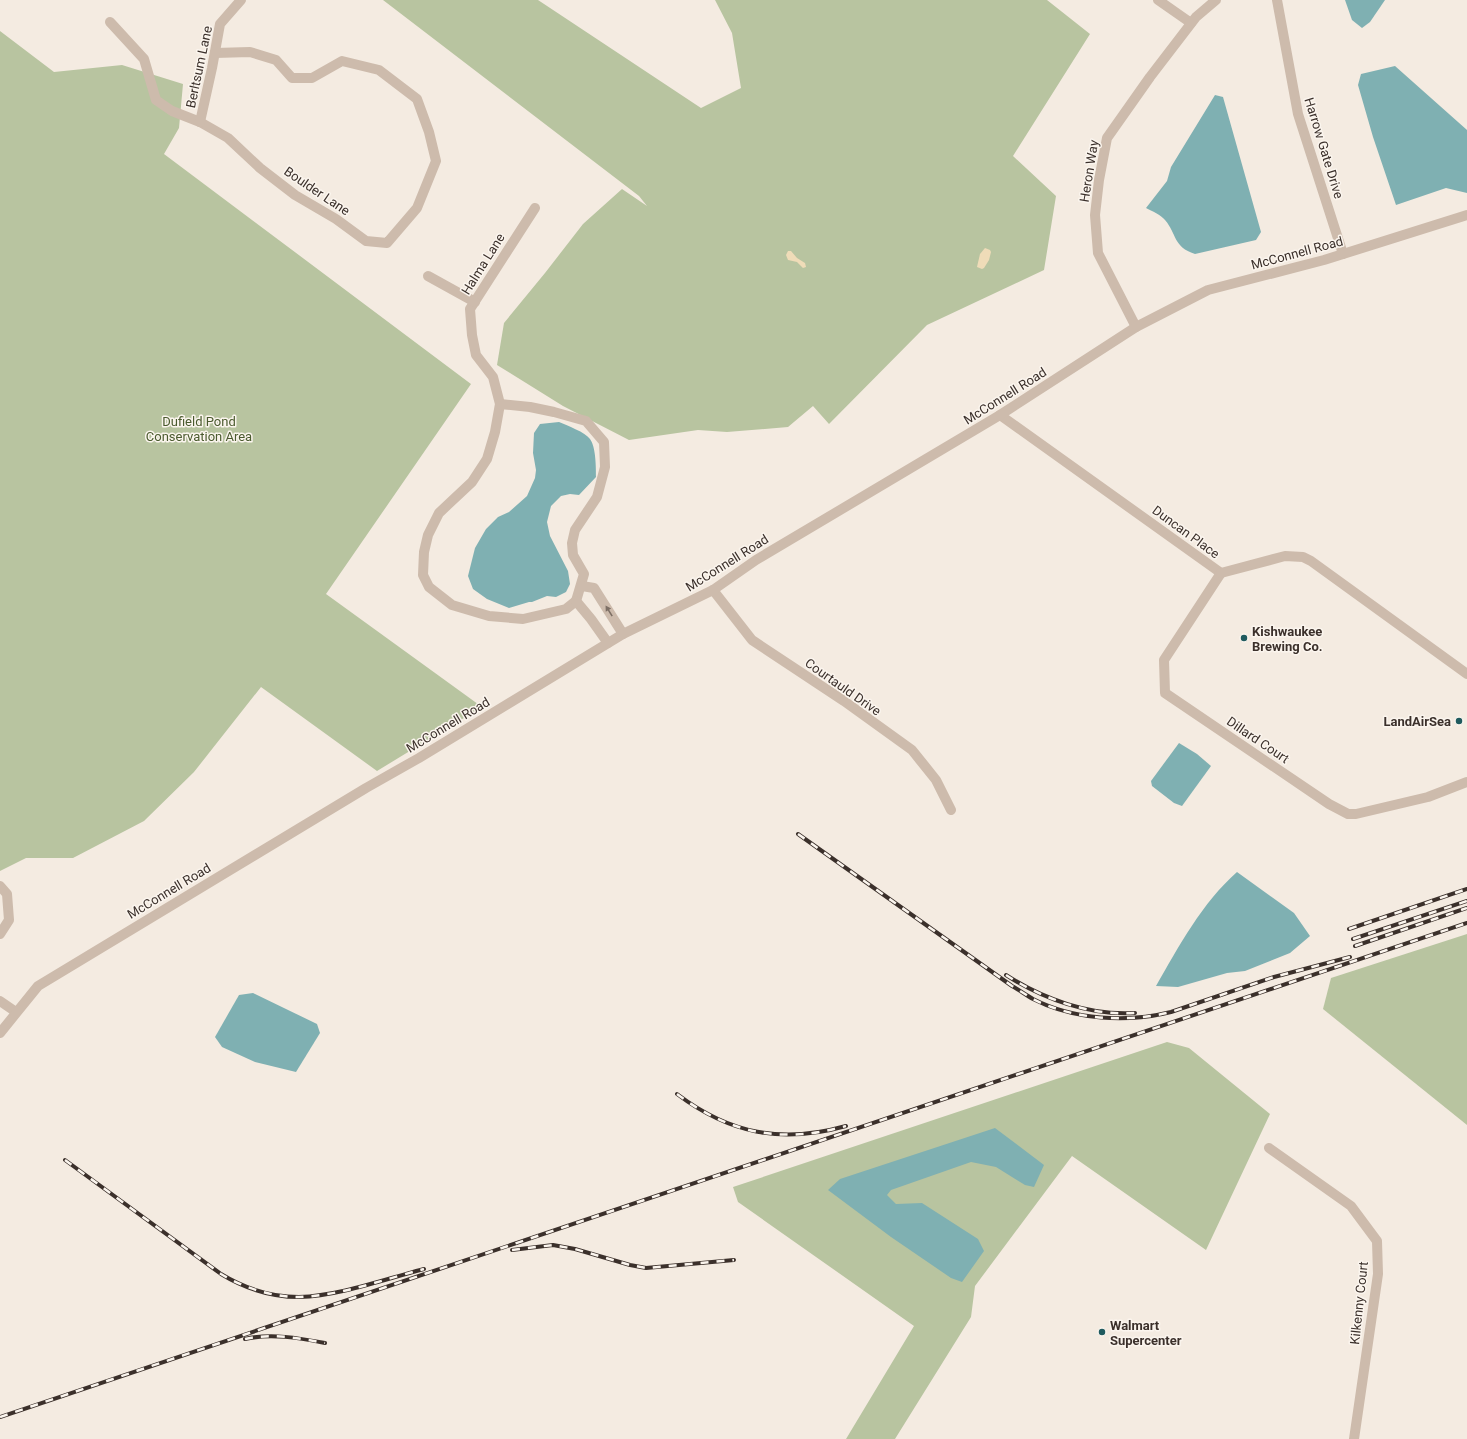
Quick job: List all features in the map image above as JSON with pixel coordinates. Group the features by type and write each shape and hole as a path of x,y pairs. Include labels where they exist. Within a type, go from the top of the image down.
{"street":[{"name":"Berltsum Lane","path":"200,122 220,24 241,0"},
{"path":"1158,0 1191,23"},
{"name":"Heron Way","path":"1136,327 1098,253 1095,215 1099,180 1107,138 1150,77 1196,16 1216,0"},
{"name":"Harrow Gate Drive","path":"1278,0 1298,114 1343,254"},
{"path":"110,22 144,59 156,100 172,111 200,122"},
{"name":"Boulder Lane","path":"200,122 228,138 260,168 295,195 336,219 366,241 387,243 417,208 436,161 429,132 416,99 379,70 342,61 312,78 292,78 276,60 270,58 250,52 215,53"},
{"name":"Halma Lane","path":"500,404 493,377 476,355 472,335 470,309 534,208"},
{"name":"McConnell Road","path":"0,1033 38,986 623,634 713,590 756,560 1000,416 1136,327 1208,290 1343,254 1467,215"},
{"path":"428,276 475,302"},
{"path":"500,404 536,408 586,421 604,442 605,467 597,497 575,530 572,543 573,555 584,574 582,586 576,601 566,609 523,619 489,616 452,606 429,587 423,575 424,552 428,535 439,513 472,482 487,458 495,432 500,404"},
{"name":"Duncan Place","path":"1000,416 1221,573 1285,556 1302,557 1311,561 1467,674"},
{"name":"Dillard Court","path":"1221,573 1164,660 1165,693 1329,804 1348,814 1356,814 1428,797 1467,782"},
{"path":"582,586 594,588 623,634"},
{"name":"Courtauld Drive","path":"713,590 752,640 912,750 936,780 952,810"},
{"path":"576,601 592,619 608,643"},
{"path":"0,886 6,894 9,920 0,934"},
{"path":"0,1001 16,1012"},
{"name":"Kilkenny Court","path":"1269,1148 1351,1206 1377,1241 1378,1274 1354,1439"}],"green space":[{"path":"383,0 538,0 701,108 741,88 732,33 715,0 1047,0 1090,34 1013,156 1056,196 1044,270 927,325 829,424 813,406 788,427 727,432 698,430 629,440 563,406 497,365 504,323 583,224 622,189 647,206 639,196"},
{"name":"Dufield Pond Conservation Area","path":"0,31 54,72 122,65 183,84 179,128 164,154 471,384 326,594 482,707 377,771 261,687 194,772 144,821 73,858 26,858 0,871"},
{"path":"1467,934 1467,1125 1323,1009 1331,978"},
{"path":"1167,1042 1189,1048 1270,1114 1206,1250 1072,1156 975,1286 971,1317 895,1439 846,1439 914,1326 738,1202 733,1187"}],"sand":[{"path":"985,248 991,252 989,260 982,269 977,267 980,254"},
{"path":"788,251 791,251 797,258 805,263 806,267 803,268 797,262 788,260 786,255"}],"water":[{"path":"1345,0 1385,0 1370,22 1362,28 1352,20"},
{"path":"1395,66 1467,130 1467,193 1446,188 1396,205 1373,137 1358,85 1361,74"},
{"path":"1215,95 1223,97 1261,232 1256,240 1195,254 1183,248 1179,244 1169,225 1163,218 1146,208 1167,181 1171,167"},
{"path":"559,422 588,436 595,452 596,463 596,477 579,495 570,494 561,496 551,506 547,522 550,536 568,571 570,584 566,592 556,597 547,596 532,602 509,608 487,599 473,589 468,576 475,548 486,529 498,517 509,512 527,496 535,478 536,470 533,453 534,433 540,424"},
{"path":"1179,743 1197,754 1211,766 1182,806 1174,803 1152,786 1151,781"},
{"path":"1237,872 1294,913 1310,936 1290,953 1245,971 1227,973 1178,987 1156,986 1202,911 1224,884"},
{"path":"253,993 317,1024 320,1033 296,1072 255,1062 222,1047 215,1037 239,995"},
{"path":"995,1128 1044,1165 1034,1187 1025,1185 996,1167 971,1162 891,1190 887,1195 896,1204 922,1203 978,1239 984,1251 962,1282 951,1278 891,1237 828,1190 840,1179"}],"railway":[{"path":"798,834 1012,986 1033,999 1049,1006 1083,1015 1101,1018 1137,1018 1171,1012 1274,977 1350,957"},
{"path":"1349,929 1467,889"},
{"path":"1353,939 1467,901"},
{"path":"1355,946 1467,908"},
{"path":"0,1417 1467,923"},
{"path":"1006,975 1020,984 1051,998 1084,1009 1101,1012 1135,1013"},
{"path":"677,1094 697,1108 717,1118 757,1132 800,1134 846,1126"},
{"path":"65,1160 221,1274 239,1284 258,1291 289,1297 330,1294 424,1269"},
{"path":"512,1250 553,1245 575,1249 630,1265 646,1268 734,1260"},
{"path":"245,1339 275,1336 325,1343"}],"place":[{"name":"Kishwaukee Brewing Co.","path":"1244,638"},
{"name":"LandAirSea","path":"1459,721"},
{"name":"Walmart Supercenter","path":"1102,1332"}]}
